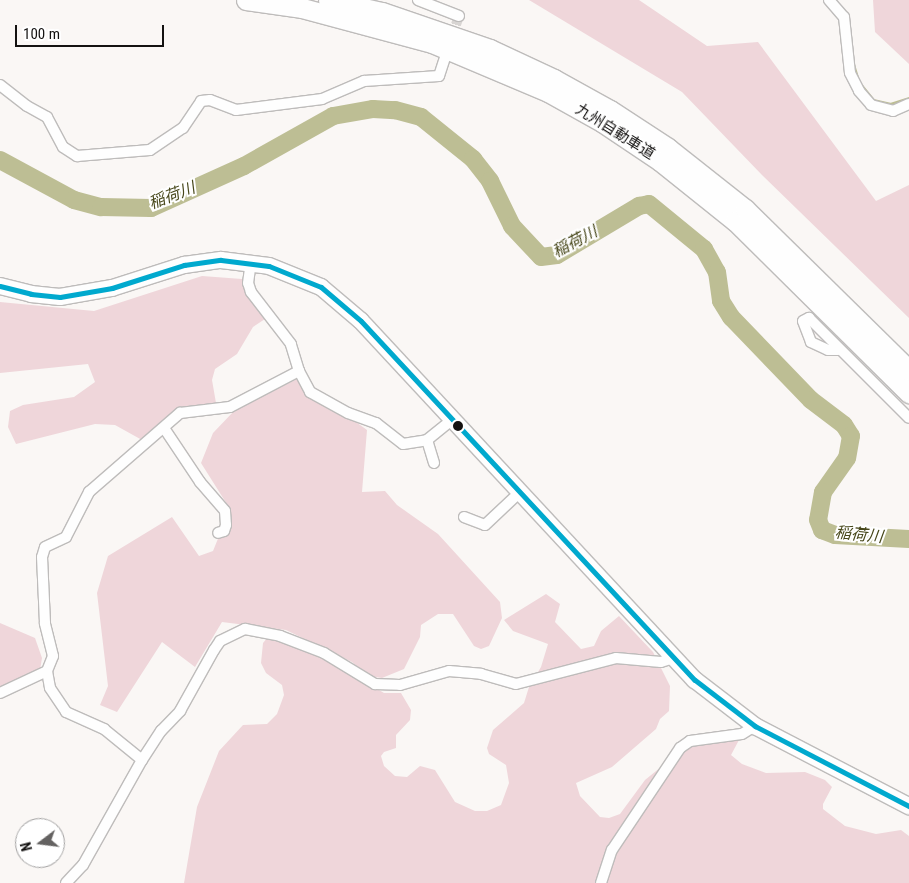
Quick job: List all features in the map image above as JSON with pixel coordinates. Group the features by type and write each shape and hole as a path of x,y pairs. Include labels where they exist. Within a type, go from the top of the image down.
{"highway":[{"name":"九州自動車道","path":"246,0 302,8 432,43 548,92 602,122 660,160 735,221 909,393"},
{"name":"九州自動車道","path":"328,0 382,12 490,49 554,79 610,110 668,148 745,209 909,370"}],"main road":[{"path":"0,286 31,294 60,296 112,288 184,266 221,260 252,262 299,277 342,302 672,658 734,713 755,726 909,806"}],"street":[{"path":"418,0 459,16"},
{"path":"829,0 844,18 850,73 859,91 872,105 893,111 909,104"},
{"path":"0,85 27,106 48,117 63,147 77,156 150,150 183,128 201,102 210,100 236,110 322,99 364,81 439,76 445,57"},
{"path":"252,262 248,283 251,292 291,344 299,371 310,392 348,413 376,423 403,444 427,440 452,420"},
{"path":"838,350 909,418"},
{"path":"142,760 104,729 66,712 50,688 47,671 53,656 45,623 40,564 45,548 66,537 89,492 180,413 230,407 299,371"},
{"path":"164,428 200,482 225,511 226,525 224,531 218,533"},
{"path":"427,440 434,463"},
{"path":"464,516 485,525 520,492"},
{"path":"66,883 83,865 142,760 161,731 180,711 220,641 246,629 280,636 324,652 375,684 400,685 449,671 481,674 516,684 616,658 661,662 672,658"},
{"path":"0,693 47,671"},
{"path":"601,883 612,850 680,748 690,741 742,734 755,726"}],"shaded area":[{"path":"529,0 639,0 707,46 758,42 876,201 909,185 909,318 762,175 682,92"},
{"path":"873,0 909,0 909,64 875,32"},
{"path":"202,276 242,279 246,291 265,319 253,327 237,354 215,369 212,380 216,403 183,408 142,440 115,425 95,424 16,444 8,427 10,411 23,405 74,397 95,382 88,364 0,373 0,302 94,311"},
{"path":"297,379 367,430 362,492 385,491 397,505 438,534 500,602 502,618 489,646 481,649 474,646 453,614 438,614 421,625 420,637 404,669 382,678 368,676 352,662 286,630 222,622 195,667 162,642 117,712 100,705 108,686 97,593 108,556 172,517 199,556 213,551 230,509 201,463 213,433 234,411"},
{"path":"546,594 560,604 555,622 581,649 594,646 601,631 619,616 653,652 670,686 669,711 660,719 656,729 612,767 576,783 580,796 600,817 609,818 620,814 645,780 688,745 732,738 739,740 731,755 742,764 766,773 805,772 825,780 832,787 823,804 823,809 845,826 876,834 901,830 909,836 909,883 184,883 197,807 219,751 243,725 267,724 277,714 284,695 282,685 266,673 261,663 263,643 268,637 314,651 384,693 401,693 411,710 410,720 396,735 396,748 384,752 381,756 384,766 395,776 407,777 420,766 435,770 455,802 475,811 487,811 501,805 509,783 506,765 489,754 487,748 493,730 524,703 529,687 541,667 548,644 513,631 504,620"},
{"path":"0,623 35,638 42,658 40,670 0,690"}],"waterway":[{"path":"853,64 857,77"},
{"path":"861,85 873,100 890,104 909,98"},
{"name":"稲荷川","path":"0,160 74,200 101,207 151,208 244,166 333,116 373,109 395,110 421,117 473,159 490,181 512,226 541,257 557,255 639,206 649,204 704,249 717,272 721,301 731,317 811,400 844,425 851,436 847,458 823,492 818,520 822,530 835,535 909,539"}],"tunnel":[{"path":"451,39 459,16"}],"transit line":[{"path":"0,286 31,294 60,297 112,288 184,265 221,260 269,266 321,287 361,321 695,680 755,726 909,806"}]}
